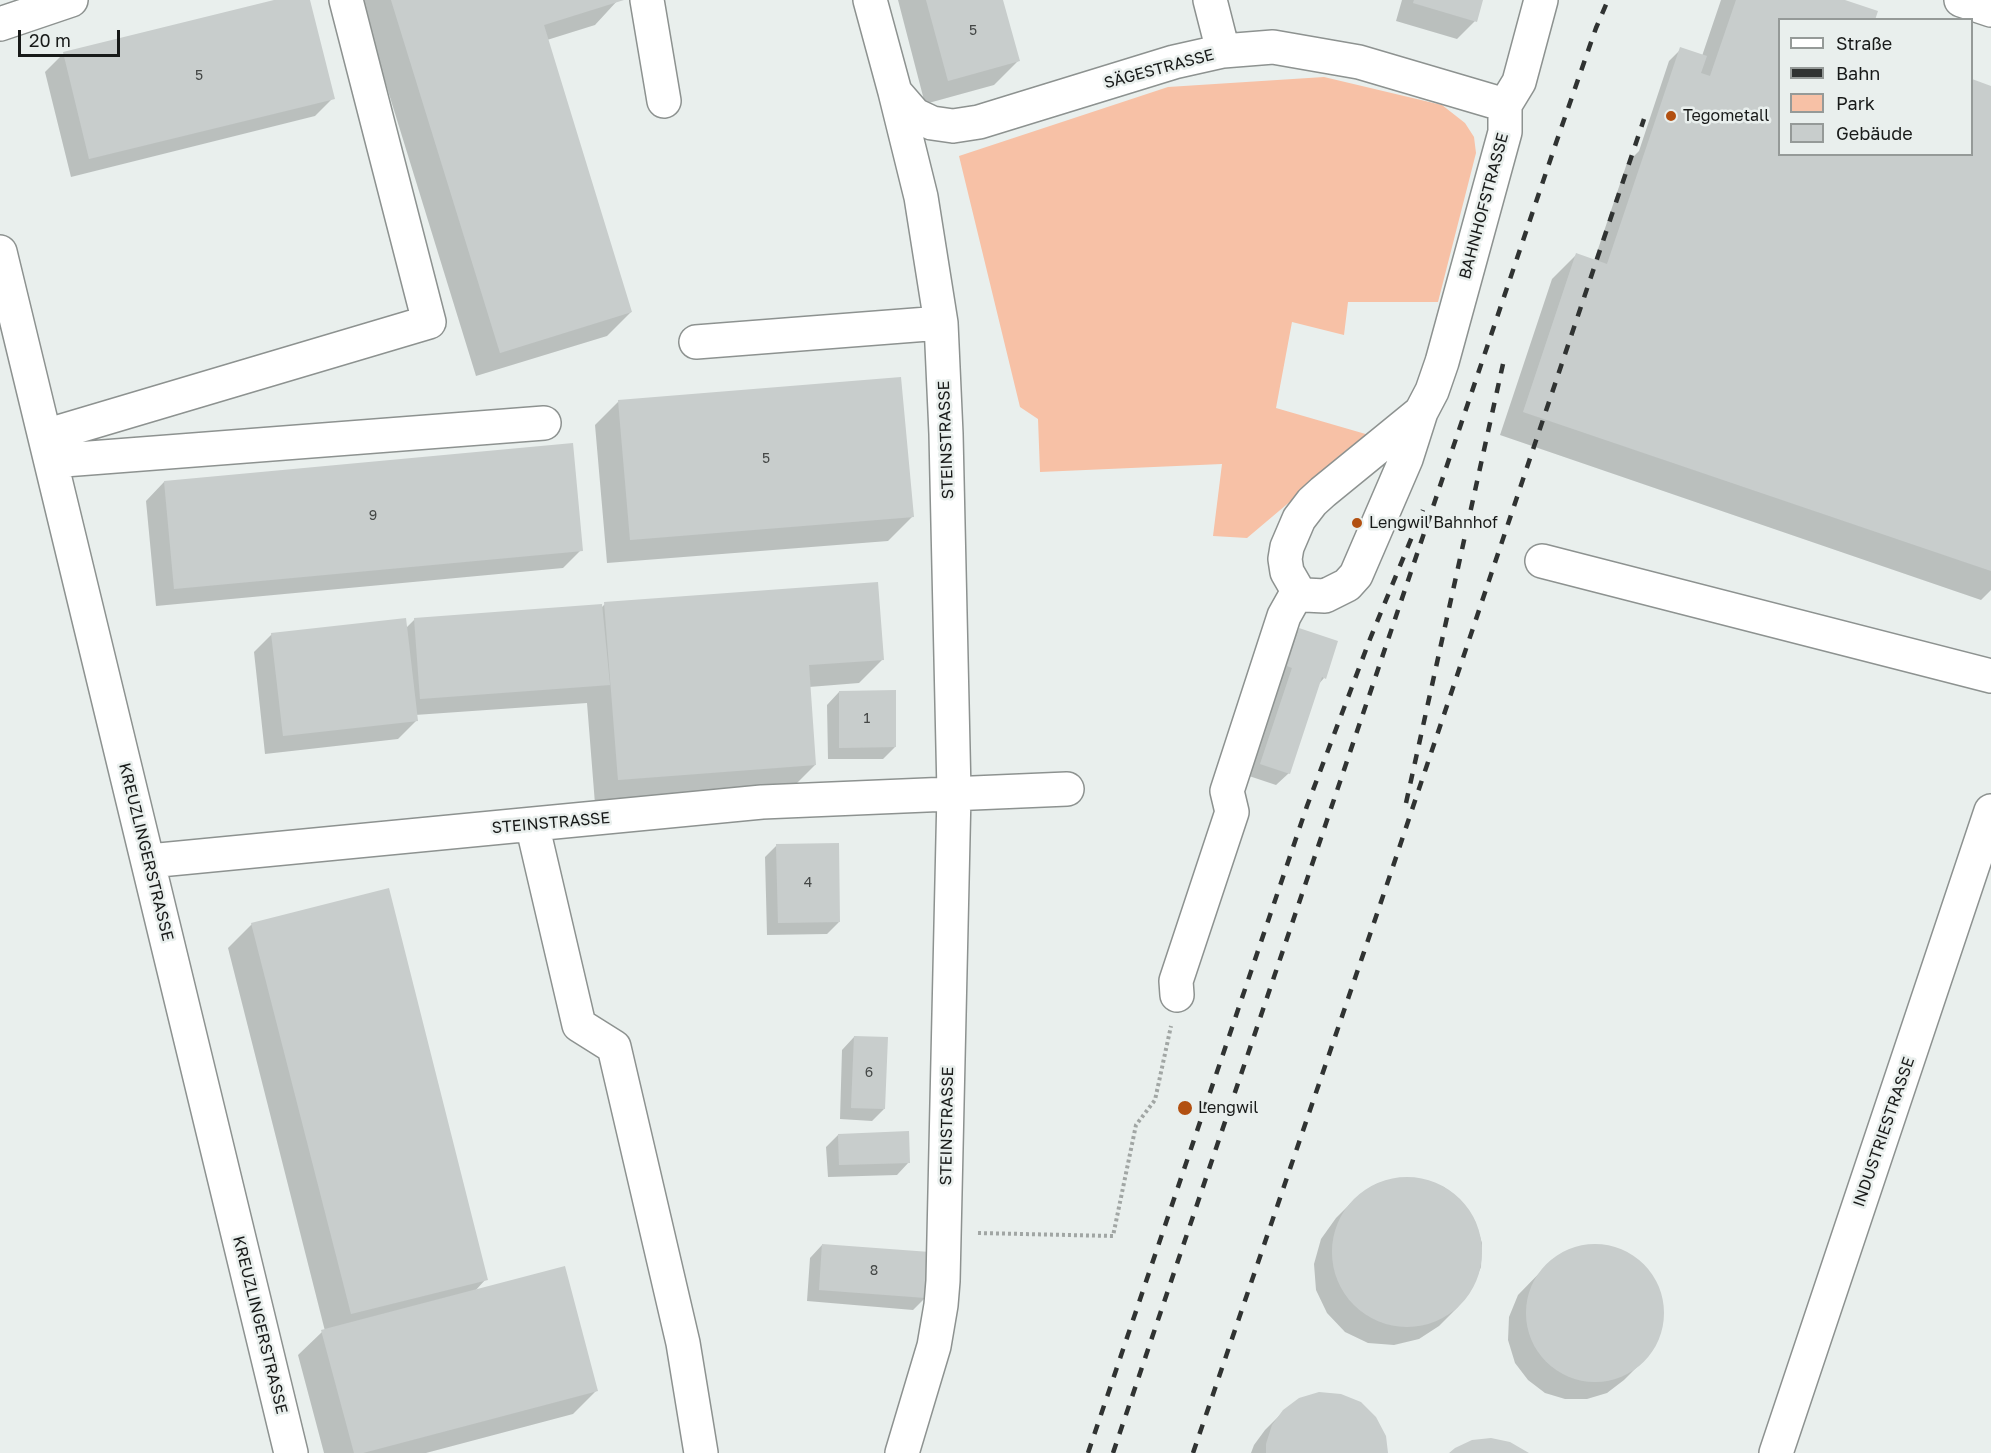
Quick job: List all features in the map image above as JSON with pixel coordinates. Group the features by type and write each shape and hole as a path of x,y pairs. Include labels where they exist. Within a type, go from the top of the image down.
{"street":[{"path":"0,24 71,0"},
{"path":"48,448 429,321 346,0"},
{"path":"648,0 664,101"},
{"name":"STEINSTRASSE","path":"870,0 921,197 941,323 946,434 954,793 941,1305 934,1346 902,1453"},
{"path":"1210,0 1223,51"},
{"name":"BAHNHOFSTRASSE","path":"1298,591 1305,595 1325,596 1347,585 1356,575 1407,459 1422,411 1442,362 1505,132 1505,105 1519,82 1541,0"},
{"path":"1961,0 1991,10"},
{"name":"SÄGESTRASSE","path":"895,92 915,115 932,123 953,126 979,122 1174,62 1223,51 1273,47 1359,62 1505,105"},
{"name":"KREUZLINGERSTRASSE","path":"0,252 291,1453"},
{"path":"696,342 941,323"},
{"path":"1177,995 1176,981 1232,812 1227,791 1284,616 1298,591 1287,572 1285,559 1287,547 1299,519 1312,502 1422,411"},
{"path":"48,448 544,423"},
{"path":"1542,561 1991,676"},
{"path":"954,793 1067,789"},
{"name":"STEINSTRASSE","path":"148,861 762,802 954,793"},
{"name":"INDUSTRIESTRASSE","path":"1776,1453 1991,811"},
{"path":"532,824 579,1025 614,1047 683,1343 701,1453"}],"path":[{"path":"979,1233 1113,1236 1136,1125 1155,1100 1177,995"}],"green space":[{"path":"1324,77 1442,105 1465,123 1474,137 1476,153 1438,302 1348,302 1344,335 1292,322 1276,408 1369,435 1247,538 1213,536 1222,464 1040,472 1038,419 1020,407 959,156 1168,87"}],"building":[{"path":"274,0 310,0 335,99 89,159 63,52"},
{"path":"391,0 624,0 544,25 632,312 500,353"},
{"path":"926,0 1003,0 1020,61 948,81"},
{"path":"1414,0 1483,0 1477,22 1413,3"},
{"path":"1736,0 1845,0 1878,11 1876,18 1778,18 1778,156 1973,156 1973,79 1991,86 1991,571 1523,412 1576,253 1607,264 1680,47 1707,56 1701,73 1710,76"},
{"path":"901,377 914,517 630,540 618,400"},
{"path":"573,443 583,551 174,589 164,481"},
{"path":"878,582 884,660 809,665 816,765 618,780 604,602"},
{"path":"602,604 610,685 420,699 414,618"},
{"path":"406,618 418,721 283,736 271,633"},
{"path":"1299,628 1338,641 1326,679 1322,677 1290,774 1260,764 1292,668 1287,666"},
{"path":"896,690 896,747 839,748 839,691"},
{"path":"839,843 840,922 778,923 776,844"},
{"path":"389,888 488,1280 351,1314 251,923"},
{"path":"854,1036 888,1037 885,1109 851,1108"},
{"path":"909,1131 910,1163 839,1165 838,1134"},
{"path":"1407,1177 1436,1182 1449,1189 1460,1199 1470,1210 1477,1223 1482,1252 1477,1281 1470,1294 1460,1305 1449,1315 1436,1322 1407,1327 1378,1322 1365,1315 1354,1305 1344,1294 1337,1281 1332,1252 1337,1223 1344,1210 1354,1199 1365,1189 1378,1182"},
{"path":"822,1244 930,1252 926,1298 819,1290"},
{"path":"1595,1244 1621,1249 1644,1264 1659,1287 1664,1313 1659,1339 1644,1362 1621,1377 1595,1382 1569,1377 1546,1362 1531,1339 1526,1313 1531,1287 1546,1264 1569,1249"},
{"path":"565,1266 598,1391 363,1453 354,1453 321,1330"},
{"path":"1319,1392 1341,1394 1361,1402 1376,1417 1386,1436 1388,1453 1266,1453 1266,1444 1272,1425 1283,1410 1299,1398"},
{"path":"1491,1438 1510,1442 1529,1453 1449,1453 1472,1440"}],"railway":[{"path":"1113,1453 1556,143 1608,0"},
{"path":"1193,1453 1644,119"},
{"path":"1406,803 1503,364"},
{"path":"1088,1453 1307,806 1370,639 1423,510"}],"place":[{"name":"Tegometall","path":"1671,116"},
{"name":"Lengwil Bahnhof","path":"1357,523"},
{"name":"Lengwil","path":"1185,1108"}]}
